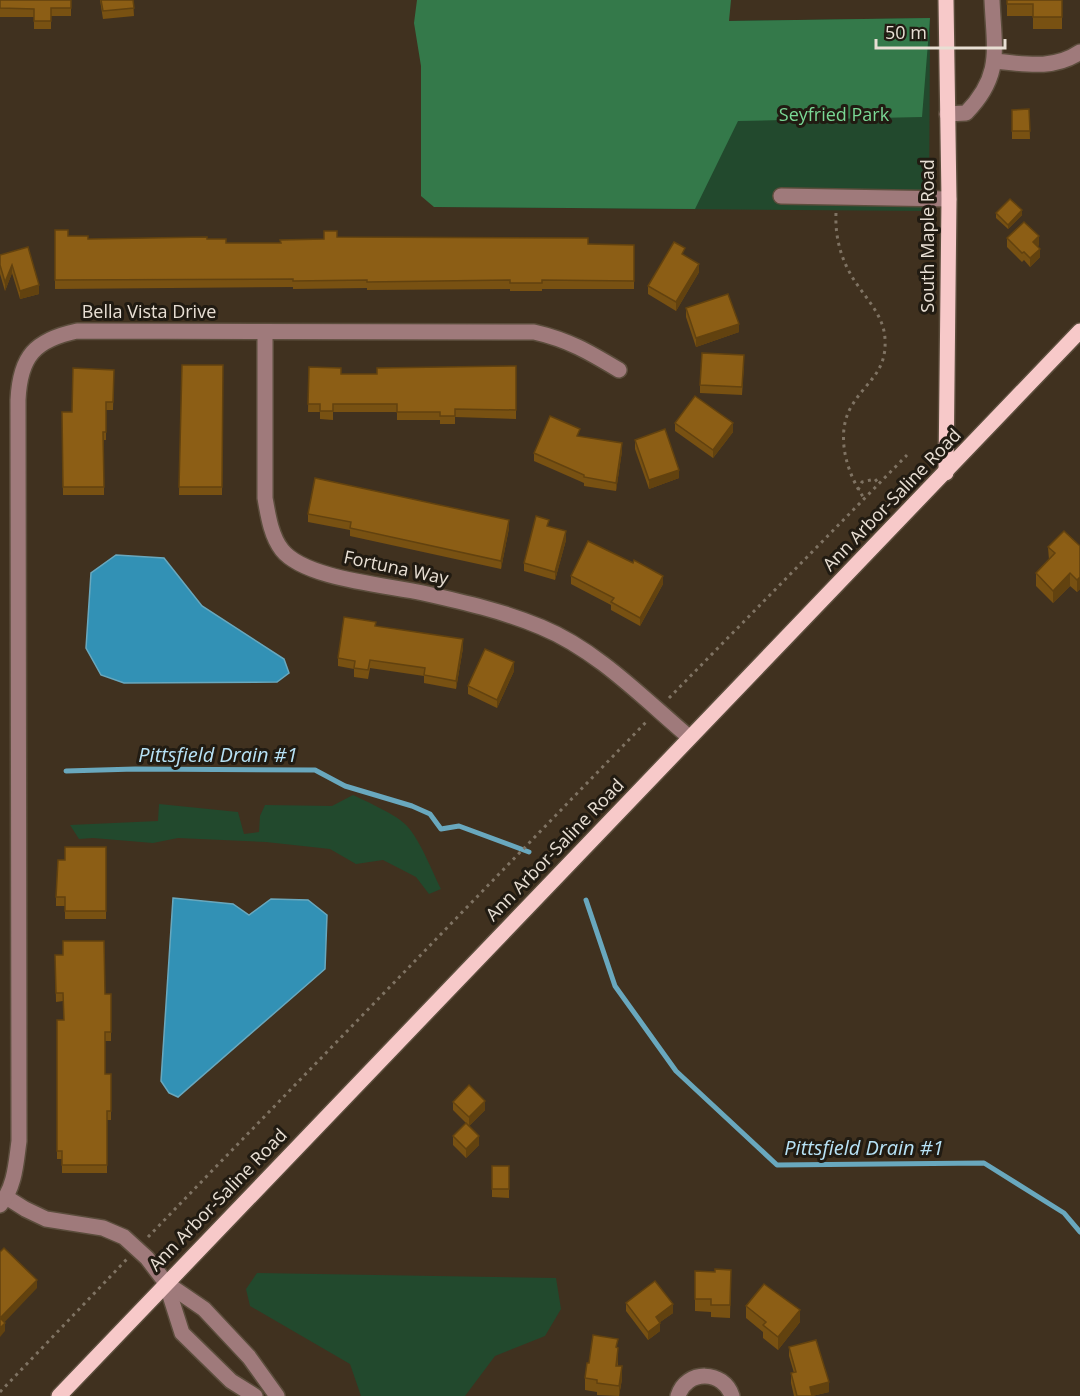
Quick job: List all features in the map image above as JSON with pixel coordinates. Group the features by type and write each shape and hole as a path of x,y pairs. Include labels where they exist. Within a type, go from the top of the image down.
{"main road":[{"name":"South Maple Road","path":"946,0 949,199 946,473"},
{"name":"Ann Arbor-Saline Road","path":"58,1396 1080,331"}],"street":[{"path":"947,114 966,113 980,99 989,84 994,61 993,0"},
{"path":"994,61 1055,64 1069,60 1080,52"},
{"path":"781,196 949,199"},
{"name":"Bella Vista Drive","path":"3,1201 15,1172 19,1141 19,381 26,363 39,344 56,336 77,331 534,332 559,338 584,348 619,370"},
{"name":"Fortuna Way","path":"265,332 265,498 269,522 282,550 306,568 489,608 542,627 595,657 690,737"},
{"path":"3,1201 46,1219 86,1224 113,1232 124,1238 137,1249 166,1282 204,1309 249,1357 277,1396"},
{"path":"166,1282 182,1333 231,1381 255,1396"},
{"path":"678,1396 684,1384 693,1378 706,1375 718,1378 726,1384 732,1396"}],"path":[{"path":"836,218 837,239 846,266 871,303 885,337 885,354 881,368 851,407 844,423 843,437 846,457 858,490 864,498"},
{"path":"679,687 746,622 907,455"},
{"path":"858,490 862,482 870,479 875,479 879,484"},
{"path":"155,1230 635,732"},
{"path":"0,1392 117,1270"}],"green space":[{"name":"Seyfried Park","path":"417,0 731,0 729,21 930,18 922,117 738,121 695,209 434,207 421,196 421,66 414,23"},
{"name":"Seyfried Park","path":"930,18 929,211 434,207 435,21"},
{"path":"353,795 389,813 407,826 421,847 441,889 429,894 416,877 383,860 356,864 330,849 266,842 178,838 153,843 79,839 70,825 158,821 159,804 238,812 244,834 259,832 260,816 265,805 332,806"},
{"path":"257,1273 556,1278 561,1309 545,1336 495,1356 465,1396 361,1396 350,1364 250,1306 246,1289"}],"water":[{"path":"116,555 164,558 202,606 284,659 289,673 277,682 124,683 101,675 86,648 91,573"},
{"path":"173,898 233,904 249,915 271,899 308,900 327,915 325,969 178,1097 169,1093 161,1081"}],"building":[{"path":"0,0 71,0 71,8 51,8 51,21 34,21 34,9 0,8"},
{"path":"101,0 133,0 134,8 103,11"},
{"path":"1007,0 1062,0 1062,17 1033,17 1033,4 1007,4"},
{"path":"1029,109 1030,131 1012,131 1012,110"},
{"path":"1010,199 1022,210 1008,225 996,213"},
{"path":"1024,222 1039,236 1033,242 1040,249 1030,258 1007,238"},
{"path":"55,230 68,230 68,236 88,236 88,239 207,237 207,239 226,239 226,243 281,243 280,240 324,239 324,231 337,231 337,237 588,238 588,244 634,245 634,281 542,280 542,283 510,283 510,280 367,282 367,280 293,281 293,279 55,280"},
{"path":"674,242 685,248 682,254 699,264 676,302 648,286"},
{"path":"28,247 39,285 20,291 12,265 5,282 0,265 0,255"},
{"path":"728,294 739,324 696,338 686,308"},
{"path":"702,353 744,355 742,387 700,385"},
{"path":"182,365 223,365 222,487 179,487"},
{"path":"516,366 516,410 455,409 455,416 440,416 440,412 397,412 397,404 333,404 333,411 320,411 320,404 308,404 309,367 341,368 341,374 377,374 377,368"},
{"path":"73,368 114,370 113,402 106,402 106,432 103,432 104,487 63,487 62,412 72,412"},
{"path":"695,396 733,423 713,450 675,423"},
{"path":"550,416 580,429 577,436 622,443 616,483 584,477 584,475 534,453"},
{"path":"665,429 679,470 649,480 635,440"},
{"path":"315,478 509,520 501,561 350,528 351,522 308,514"},
{"path":"536,516 549,520 547,526 566,531 555,572 524,563"},
{"path":"1064,531 1080,546 1080,577 1077,580 1070,573 1053,591 1036,573 1055,553 1048,547"},
{"path":"588,541 633,563 634,560 663,576 640,618 611,602 614,598 571,576"},
{"path":"344,617 376,622 375,626 463,639 456,681 424,675 425,668 370,660 368,670 354,668 355,661 338,658"},
{"path":"485,649 514,662 497,700 468,686"},
{"path":"65,847 106,847 106,911 65,911 65,897 56,897 58,860 65,860"},
{"path":"63,941 104,941 105,994 111,994 111,1032 105,1032 105,1074 111,1074 111,1111 107,1111 107,1165 62,1165 62,1151 57,1151 57,1020 64,1020 63,993 56,993 55,955 63,955"},
{"path":"469,1085 485,1101 469,1117 453,1102"},
{"path":"466,1123 479,1136 466,1149 453,1136"},
{"path":"492,1166 509,1166 509,1189 492,1189"},
{"path":"4,1248 37,1280 0,1318 0,1252"},
{"path":"715,1269 731,1270 730,1305 711,1305 711,1299 695,1299 695,1271 715,1272"},
{"path":"655,1281 673,1304 656,1317 660,1323 648,1332 626,1303"},
{"path":"764,1284 800,1310 778,1337 763,1325 766,1322 746,1306"},
{"path":"0,1318 5,1323 0,1328"},
{"path":"593,1335 618,1339 616,1366 622,1366 619,1386 597,1383 597,1380 585,1378"},
{"path":"816,1340 829,1382 810,1387 812,1396 797,1396 791,1373 796,1372 789,1347"}],"waterway":[{"name":"Pittsfield Drain #1","path":"66,771 315,770 345,786 412,806 430,814 441,829 459,826 529,852"},
{"name":"Pittsfield Drain #1","path":"586,900 615,986 676,1071 777,1165 984,1163 1064,1213 1080,1232"}]}
